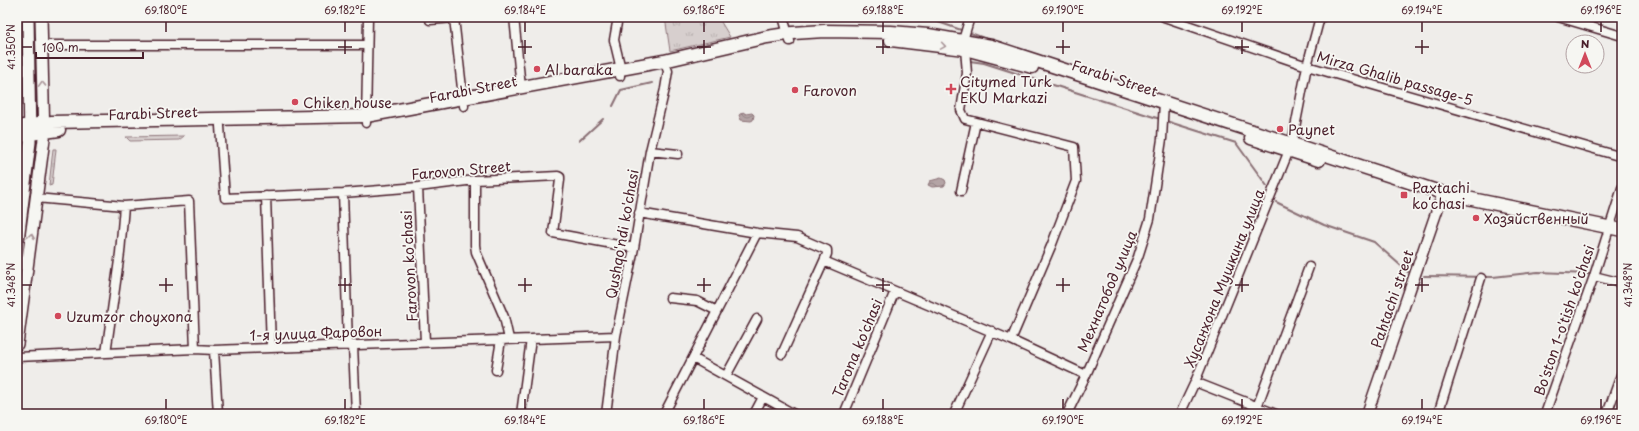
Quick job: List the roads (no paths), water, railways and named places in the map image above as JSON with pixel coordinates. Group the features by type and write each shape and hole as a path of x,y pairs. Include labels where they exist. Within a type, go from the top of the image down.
{"main road":[{"path":"17,263 18,240 27,172 30,129 28,17"},
{"path":"17,344 44,127 41,68 41,17"},
{"name":"Farabi Street","path":"464,102 665,64 767,37 789,37 824,31 928,35 965,49 991,46 1044,62 1164,105 1442,196 1608,231 1622,238"},
{"path":"28,68 41,68"},
{"path":"366,120 464,102 521,88 620,72"},
{"name":"Farabi Street","path":"44,127 220,126 366,120"},
{"name":"Farabi Street","path":"17,127 30,129 44,127 366,120"},
{"name":"Farabi Street","path":"17,137 30,129"},
{"name":"Farabi Street","path":"1608,231 1622,230"}],"street":[{"path":"366,120 368,17"},
{"path":"514,17 521,88"},
{"path":"618,17 614,40 620,72"},
{"path":"783,17 789,37"},
{"path":"970,17 965,49 967,73 961,110 965,120 1074,147 1076,181 1052,244 1011,340"},
{"name":"Mirza Ghalib passage-5","path":"1164,17 1307,66 1622,158"},
{"name":"Хусанхона Мушкина улица","path":"1180,414 1195,382 1291,147 1307,66 1320,17"},
{"path":"1558,17 1622,36"},
{"path":"430,20 454,18 464,102"},
{"path":"41,45 367,45"},
{"name":"Qushqo'ndi ko'chasi","path":"606,414 616,336 634,248 650,150 665,89 668,71 665,64"},
{"name":"Мехнатобод улица","path":"1067,414 1086,375 1138,257 1150,219 1162,139 1164,105"},
{"path":"961,191 976,122"},
{"name":"Farovon Street","path":"220,126 225,198 343,194 475,180 560,177 553,233 634,248"},
{"path":"650,150 678,154"},
{"path":"475,180 476,252 504,317 505,340 496,370"},
{"name":"Farovon ko'chasi","path":"418,187 425,342"},
{"name":"Bo'ston 1-o'tish ko'chasi","path":"1545,414 1594,276 1622,188"},
{"path":"343,194 356,414"},
{"path":"266,196 271,348"},
{"name":"Pahtachi street","path":"1367,414 1442,196"},
{"path":"36,198 124,206 189,201 195,349"},
{"path":"106,352 120,254 124,206"},
{"path":"639,212 757,234 797,237 807,240 827,250 824,261 782,354"},
{"path":"664,414 757,234"},
{"path":"824,261 1011,340 1086,375"},
{"path":"1257,407 1309,267"},
{"path":"1594,276 1622,283"},
{"path":"1438,414 1481,278"},
{"name":"Tarona ko'chasi","path":"844,414 895,291"},
{"path":"670,298 697,301 717,311"},
{"path":"726,376 757,319"},
{"path":"954,414 992,332"},
{"name":"1-я улица Фаровон","path":"17,356 616,336"},
{"path":"521,414 531,339"},
{"path":"214,350 218,414"},
{"path":"693,358 794,414"},
{"path":"1607,414 1622,372"},
{"path":"1195,382 1276,414"},
{"path":"754,414 763,397"}],"water":[{"path":"743,112 746,114 752,113 754,115 753,120 741,120 739,115"},
{"path":"941,178 945,180 946,183 944,186 932,187 928,185 930,181"}],"waterway":[{"path":"924,17 964,31"},
{"path":"968,32 989,40"},
{"path":"970,61 984,63 1160,119"},
{"path":"613,106 621,90 652,83"},
{"path":"579,141 603,119"},
{"path":"1166,121 1236,143 1267,186"},
{"path":"1276,202 1324,225 1374,242 1408,272"},
{"path":"1424,276 1493,277 1538,272 1589,274"}],"place":[{"name":"Al baraka","path":"537,69"},
{"name":"Citymed Turk EKU Markazi","path":"951,89"},
{"name":"Farovon","path":"795,90"},
{"name":"Chiken house","path":"295,102"},
{"name":"Paynet","path":"1280,129"},
{"name":"Paxtachi koʻchasi","path":"1404,195"},
{"name":"Хозяйственный","path":"1476,218"},
{"name":"Uzumzor choyxona","path":"58,316"}]}
